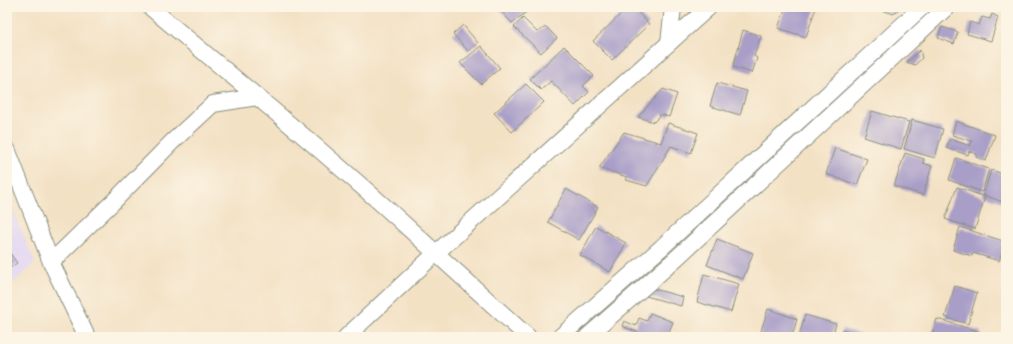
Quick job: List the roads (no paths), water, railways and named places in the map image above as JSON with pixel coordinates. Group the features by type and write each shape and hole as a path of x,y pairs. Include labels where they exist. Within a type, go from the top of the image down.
{"street":[{"path":"150,7 406,225 435,254 528,337"},
{"path":"669,43 673,7"},
{"path":"346,337 435,254 709,7"},
{"path":"560,337 667,242 922,7"},
{"path":"587,337 670,264 947,7"},
{"path":"51,262 173,141 213,104 257,97"},
{"path":"7,149 51,262 87,337"}]}
